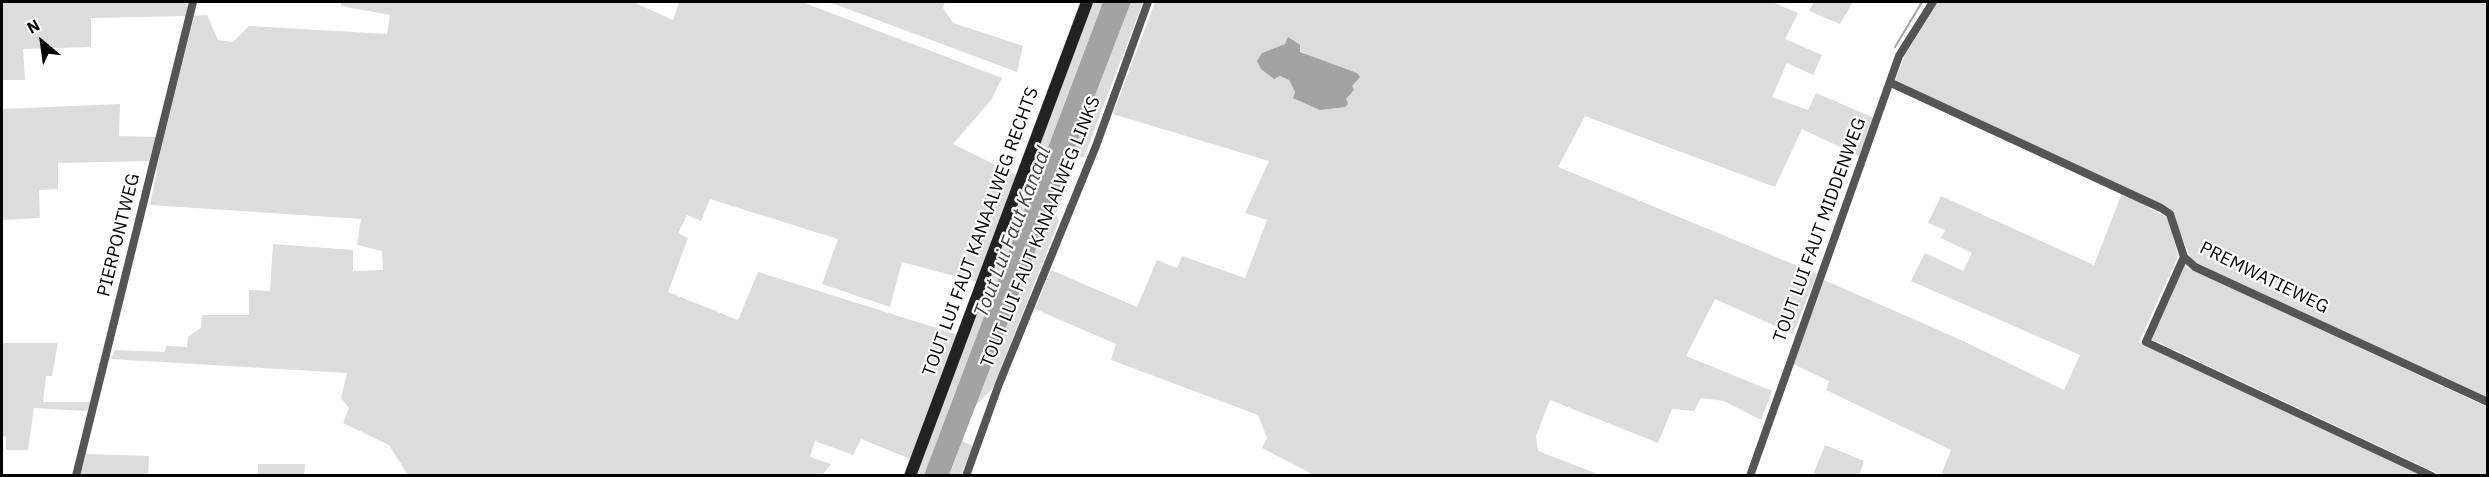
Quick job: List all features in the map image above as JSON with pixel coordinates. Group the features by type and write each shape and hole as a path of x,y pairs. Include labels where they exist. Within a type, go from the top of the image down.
{"street":[{"name":"PIERPONTWEG","path":"76,476 193,2"},
{"name":"TOUT LUI FAUT KANAALWEG RECHTS","path":"910,476 1087,2"},
{"name":"TOUT LUI FAUT KANAALWEG LINKS","path":"966,476 999,384 1096,146 1148,2"},
{"name":"TOUT LUI FAUT MIDDENWEG","path":"1750,476 1899,56 1934,2"},
{"name":"PREMWATIEWEG","path":"1891,82 2161,208 2170,214 2184,256 2195,267 2487,402"},
{"path":"2184,256 2146,342 2432,476"}],"shaded area":[{"path":"2,2 188,2 186,16 91,18 91,47 23,49 25,80 2,80"},
{"path":"341,2 633,2 673,20 679,2 802,2 1002,78 991,100 953,144 1016,175 977,282 902,262 890,307 822,284 838,239 710,199 701,221 687,215 678,233 688,238 668,292 738,320 758,272 959,335 913,460 861,439 853,455 815,441 810,457 831,464 822,475 408,475 389,445 343,423 349,408 341,398 347,373 111,359 115,350 165,352 166,346 187,347 188,337 201,328 202,315 249,315 249,290 270,291 273,244 353,250 353,271 383,270 382,251 357,245 361,219 150,205 161,148 194,16 207,15 218,40 233,42 249,26 387,34 390,15 341,6"},
{"path":"829,2 945,2 943,8 953,23 1023,46 1017,72"},
{"path":"1091,2 1103,2 924,475 914,476"},
{"path":"1103,2 1131,2 949,475 924,475"},
{"path":"1131,2 1143,2 1084,157 1078,158 1056,214 1059,221 993,388 975,406"},
{"path":"1155,2 1772,2 1798,13 1785,39 1822,55 1813,75 1787,63 1772,97 1808,110 1816,93 1874,118 1859,156 1802,129 1775,187 1585,116 1558,167 1817,274 1793,334 1715,299 1686,356 1772,391 1761,420 1724,401 1701,398 1694,411 1672,409 1658,443 1550,400 1536,436 1538,451 1600,475 1314,475 1262,448 1267,438 1258,415 1111,360 1116,344 1035,309 1051,270 1137,307 1157,260 1177,268 1182,256 1245,278 1267,220 1245,213 1269,161 1113,114","holes":["1285,44 1317,59 1295,92 1289,80 1280,76 1274,49"]},
{"path":"1814,2 1853,2 1840,24 1809,11"},
{"path":"1938,2 2487,2 2487,397 2196,264 2190,257 2171,210 1895,81 1905,55"},
{"path":"1288,37 1300,45 1300,52 1357,73 1360,77 1352,86 1354,90 1346,99 1348,104 1345,107 1320,110 1293,98 1295,92 1289,80 1280,76 1274,79 1261,69 1257,61 1262,53 1285,44"},
{"path":"120,104 119,136 157,137 151,161 58,163 58,189 39,190 40,218 2,220 2,109"},
{"path":"2122,193 2168,218 2178,256 2139,342 2423,475 1941,475 1951,450 1826,390 1829,381 1793,364 1824,280 1961,340 2064,390 2080,355 1911,281 1925,253 1963,271 1972,253 1941,238 1945,230 1928,223 1941,196 2094,265"},
{"path":"2184,266 2487,407 2487,475 2441,475 2151,339"},
{"path":"2,343 58,343 52,376 46,376 43,402 91,402 87,411 34,408 28,450 6,450 6,437 2,436"},
{"path":"962,441 973,446 961,475 949,476"},
{"path":"1825,445 1864,461 1859,475 1813,475"},
{"path":"86,454 149,456 148,475 80,476"},
{"path":"258,464 305,464 304,475 258,475"}],"waterway":[{"path":"1895,47 1922,2"}],"water label":[{"name":"Tout Lui Faut Kanaal","path":"1013,232"}]}
